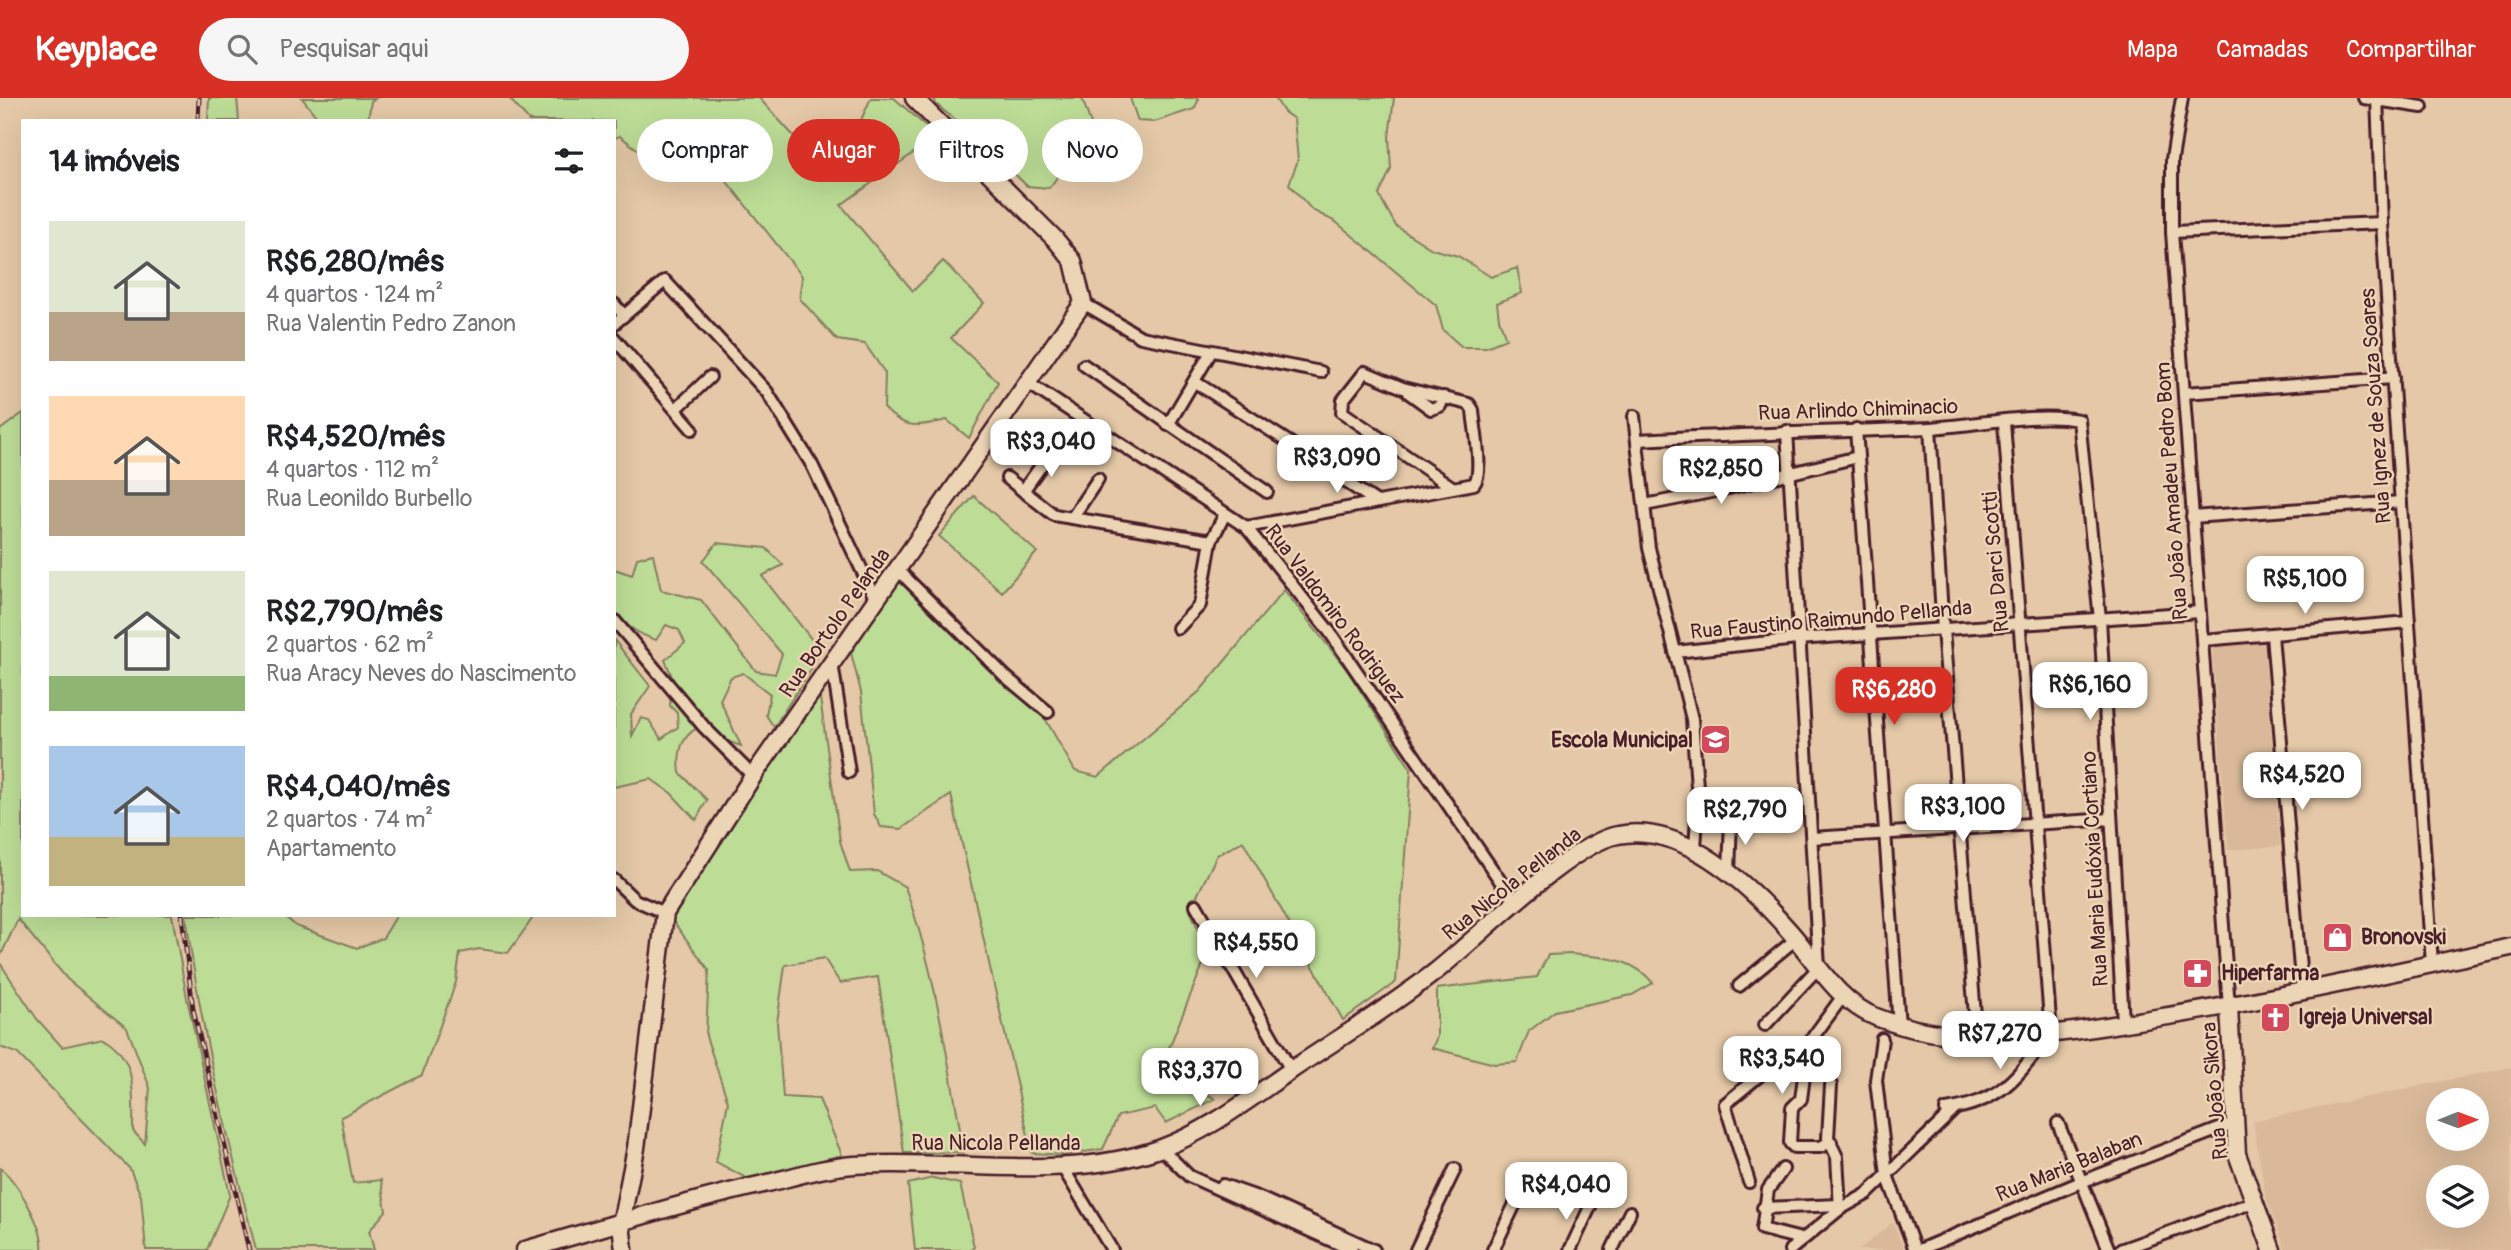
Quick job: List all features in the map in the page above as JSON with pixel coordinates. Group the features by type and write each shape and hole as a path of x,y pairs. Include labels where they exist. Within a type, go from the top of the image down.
{"main road":[{"path":"914,98 1055,239 1073,261 1083,303"},
{"name":"Rua Bortolo Pelanda","path":"624,1250 621,1224 636,1148 664,913 753,776 1083,303"},
{"name":"Rua Nicola Pellanda","path":"525,1250 621,1224 669,1205 847,1165 898,1163 1063,1168 1107,1163 1161,1148 1230,1114 1432,974 1589,846 1615,835 1644,833 1664,836 1695,849 1728,873 1796,939 1843,996 1862,1012 1919,1032 1977,1039 2123,1023 2229,1007 2511,947"},
{"name":"Rua João Sikora","path":"2229,1007 2238,1154 2273,1250"}],"street":[{"name":"Rua João Amadeu Pedro Bom","path":"2182,98 2172,159 2172,232 2229,1007"},
{"path":"2364,98 2422,107"},
{"name":"Rua Ignez de Souza Soares","path":"2377,99 2382,223 2432,964"},
{"path":"2172,232 2382,223"},
{"path":"616,322 666,281 767,391 813,466 876,600"},
{"path":"1083,303 1132,334 1321,372"},
{"path":"616,306 624,315"},
{"path":"616,340 692,429"},
{"path":"1168,425 1211,352"},
{"path":"1084,365 1267,492"},
{"path":"1246,527 1474,484 1479,476 1473,410 1466,402 1403,388 1365,372 1343,400 1341,409 1347,417 1452,487"},
{"path":"676,409 710,377"},
{"path":"2184,393 2393,378"},
{"path":"1195,382 1301,450"},
{"name":"Rua Valdomiro Rodriguez","path":"1028,383 1246,527 1329,631 1516,904"},
{"path":"1634,416 1649,548 1692,719 1698,800 1695,849"},
{"name":"Rua Arlindo Chiminacio","path":"1637,440 1787,431 1930,428 2037,417 2079,420"},
{"name":"Rua Maria Eudóxia Cortiano","path":"2079,420 2100,619 2123,1023"},
{"name":"Rua Darci Scotti","path":"2004,422 2037,823 2051,1033"},
{"path":"1930,428 1943,629 1977,1039"},
{"path":"1856,429 1899,1026"},
{"path":"1765,1025 1819,968 1797,639 1787,431"},
{"path":"1023,491 1053,449"},
{"path":"1645,505 1858,457"},
{"path":"1315,462 1377,502"},
{"path":"1007,478 1054,515 1212,541"},
{"path":"1072,518 1098,480"},
{"path":"2192,517 2401,502"},
{"path":"1178,628 1200,605 1212,541 1225,513"},
{"path":"898,569 1006,677 1048,712"},
{"name":"Rua Faustino Raimundo Pellanda","path":"1675,652 1797,639 2200,612"},
{"path":"616,622 704,727 753,776"},
{"path":"2203,640 2409,622"},
{"path":"2272,635 2302,992"},
{"path":"832,663 849,772"},
{"path":"1728,873 1731,819"},
{"path":"1812,838 2111,819"},
{"path":"616,882 624,892 664,913"},
{"path":"1196,905 1291,1070"},
{"path":"1739,986 1796,939"},
{"path":"1831,1142 1820,1147 1794,1147 1790,1143 1791,1114 1801,1099 1806,1059 1822,1023 1843,996"},
{"path":"1790,1250 1840,1207 1867,1194 1951,1110 1971,1107 2000,1092 2051,1033"},
{"path":"1882,1039 1876,1080 1887,1175 1917,1250"},
{"path":"1749,1182 1725,1104 1778,1060 1806,1059"},
{"path":"1831,1085 1833,1105 1828,1138 1837,1157 1840,1207"},
{"path":"2058,1123 2109,1250"},
{"name":"Rua Maria Balaban","path":"1917,1250 2081,1182 2235,1123"},
{"path":"1161,1148 1178,1168 1329,1234 1374,1250"},
{"path":"1063,1168 1112,1250"},
{"path":"1416,1250 1455,1169"},
{"path":"1783,1169 1768,1190 1762,1229 1801,1239"},
{"path":"2120,1250 2254,1202"},
{"path":"1493,1250 1515,1204"},
{"path":"1570,1250 1590,1207"},
{"path":"1763,1209 1840,1207"},
{"path":"1612,1250 1630,1212"},
{"path":"1329,1234 1352,1250"}],"shaded area":[{"path":"2264,642 2280,846 2228,850 2212,646"},
{"path":"2511,1067 2511,1250 2286,1250 2266,1198 2253,1121"},
{"path":"1893,1222 1904,1250 1859,1250"}],"green space":[{"path":"209,98 237,98 239,119 208,119"},
{"path":"302,98 376,98 371,101 368,119 318,119"},
{"path":"509,98 759,98 787,129 787,182 873,182 841,205 913,291 943,261 984,303 951,338 998,382 969,438 947,420 913,425 899,420 884,408 885,373 865,344 837,340 800,299 802,276 727,182 773,182 773,119 637,119 637,149 620,136 616,137 616,119 527,119"},
{"path":"871,98 894,98 918,119 914,119 914,153 900,163 900,119 861,119"},
{"path":"934,98 1082,98 1089,119 1042,119 1042,182 1054,182 1049,188 1027,186 1023,182 1028,182 1028,119 954,119 936,104"},
{"path":"1130,98 1199,99 1194,109 1154,122 1137,119"},
{"path":"1275,98 1394,98 1389,137 1391,169 1379,195 1396,226 1432,249 1458,256 1491,277 1517,268 1522,293 1497,303 1506,339 1486,347 1462,347 1443,330 1436,305 1336,222 1312,210 1289,184 1298,160 1294,119 1284,112"},
{"path":"21,414 21,917 172,917 187,998 230,1195 207,1250 146,1250 141,1196 130,1169 17,1053 0,1047 0,963 37,1019 62,1047 103,1038 114,1046 128,1067 131,1079 133,1131 145,1144 150,1088 127,1028 67,979 18,919 0,957 0,430"},
{"path":"974,496 1037,552 1002,592 939,536"},
{"path":"717,543 766,548 783,565 762,576 819,649 815,663 774,727 766,715 770,694 743,673 731,677 720,700 741,746 730,742 706,724 686,737 679,757 680,773 707,800 696,820 671,793 651,779 616,787 616,643 650,686 631,714 632,736 641,718 649,720 661,739 678,727 677,713 670,706 673,679 665,660 685,643 679,630 666,625 656,640 633,629 616,614 616,570 632,575 637,558 653,554 661,590 701,600 756,671 775,674 782,654 703,561"},
{"path":"898,574 1046,720 1075,771 1098,777 1200,691 1284,590 1347,670 1411,769 1396,982 1343,1020 1243,841 1217,855 1190,910 1208,952 1160,1070 1187,1081 1215,1099 1166,1123 1155,1108 1118,1116 1103,1149 1065,1155 1032,1153 951,795 901,829 881,827 874,814 861,692 850,649"},
{"path":"819,691 840,841 850,872 877,871 905,887 933,985 964,1152 904,1153 878,977 840,983 824,958 785,965 777,1023 783,1097 819,1099 842,1155 748,1179 716,1162 728,1102 706,1036 709,970 672,920 680,892"},
{"path":"186,917 285,917 296,926 357,948 383,938 396,917 534,917 508,953 479,949 460,953 456,982 422,1075 341,1117 353,1183 381,1180 386,1211 369,1231 374,1250 256,1250 225,1125"},
{"path":"1571,954 1626,963 1653,983 1632,995 1555,1011 1529,1031 1517,1062 1495,1064 1432,1048 1437,1037 1437,989 1537,977 1548,955"},
{"path":"0,1168 14,1183 35,1218 42,1250 0,1250"},
{"path":"933,1178 960,1184 974,1247 971,1250 915,1250 908,1184"}],"railway":[{"path":"198,119 199,98"},
{"path":"182,917 193,1009 249,1250"}],"place":[{"name":"Escola Municipal","path":"1716,740"},
{"name":"Bronovski","path":"2338,937"},
{"name":"Hiperfarma","path":"2198,973"},
{"name":"Igreja Universal","path":"2275,1017"}]}
